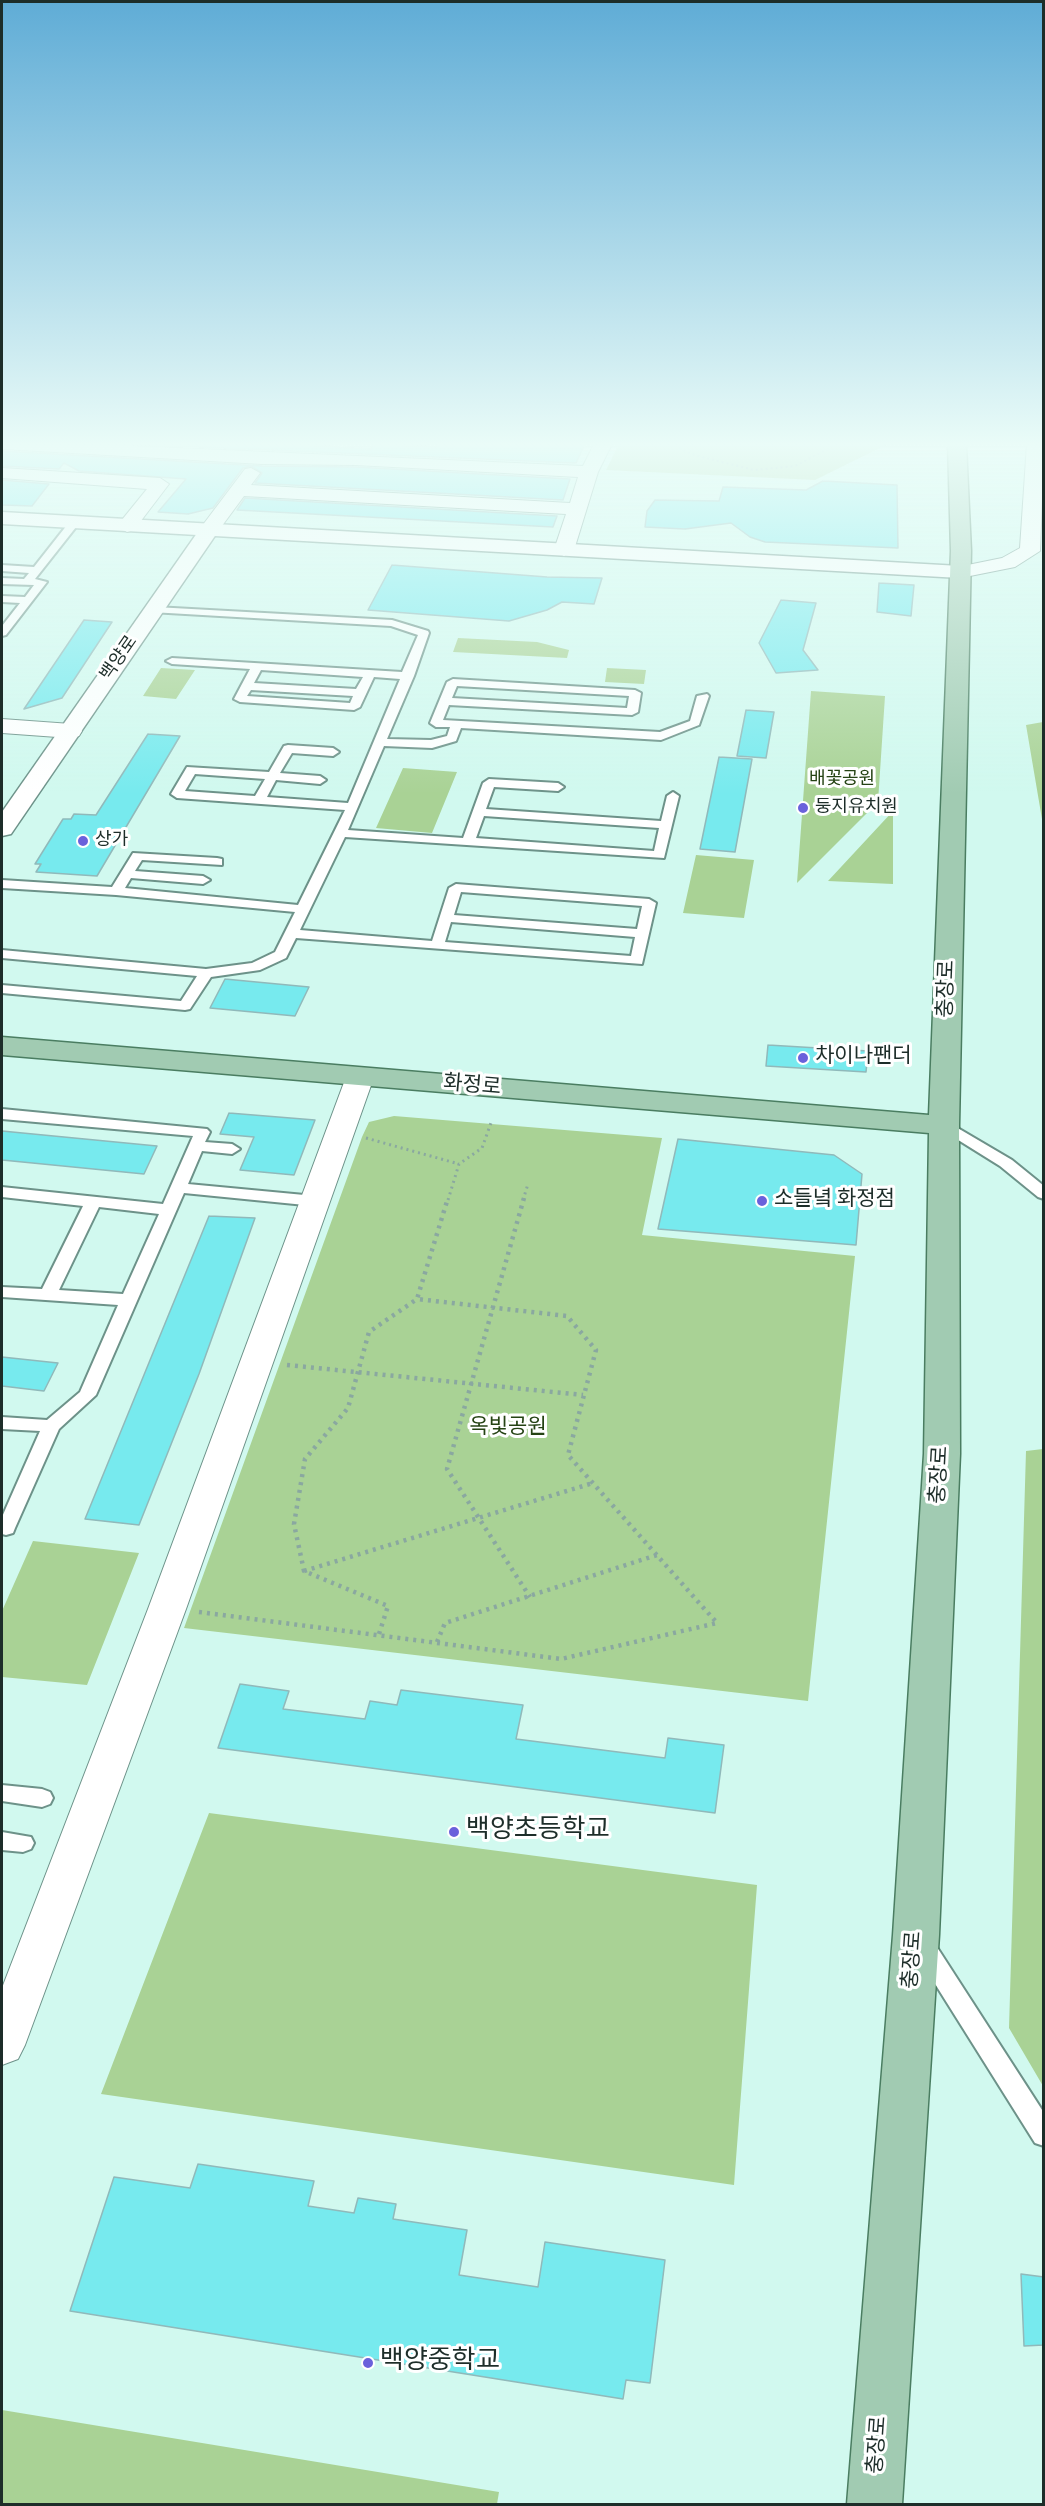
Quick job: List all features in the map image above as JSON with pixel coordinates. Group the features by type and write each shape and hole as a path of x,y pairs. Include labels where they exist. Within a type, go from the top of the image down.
{"main road":[{"name":"백양로","path":"2,829 188,561"},
{"path":"761,561 960,572"},
{"name":"충장로","path":"874,2505 916,1935 942,1454 944,1125 960,561"},
{"name":"화정로","path":"2,1046 944,1125"}],"street":[{"path":"960,572 1015,561"},
{"path":"2,726 71,731"},
{"path":"2,2045 167,1609 360,1077"}],"lane":[{"path":"27,582 44,561"},
{"path":"2,568 37,570"},
{"path":"2,580 42,582 28,600 6,621 2,633"},
{"path":"2,599 28,600"},
{"path":"2,954 206,973 255,967 281,955 353,807 424,633 392,623 155,610"},
{"path":"172,661 408,676"},
{"path":"257,666 240,699 354,707 370,674"},
{"path":"629,734 635,693 453,682 436,723 661,736 695,723 703,696"},
{"path":"445,701 632,712"},
{"path":"506,727 513,705"},
{"path":"381,742 432,744 452,738 457,724"},
{"path":"259,800 288,749 333,752"},
{"path":"320,780 191,770 177,794 353,807"},
{"path":"468,843 489,783 558,787"},
{"path":"341,833 659,855 673,796"},
{"path":"478,812 666,825"},
{"path":"116,891 138,856 217,862"},
{"path":"127,874 203,880"},
{"path":"2,884 116,891 303,909"},
{"path":"292,934 637,961 650,903 456,888 437,945"},
{"path":"446,918 643,934"},
{"path":"2,989 186,1006 206,973"},
{"path":"2,1114 202,1132 87,1395 51,1426 6,1528 2,1527"},
{"path":"944,1125 1006,1163 1044,1194"},
{"path":"196,1146 232,1149"},
{"path":"178,1188 315,1201"},
{"path":"2,1192 169,1210"},
{"path":"48,1295 93,1202"},
{"path":"2,1292 129,1300"},
{"path":"2,1423 51,1426"},
{"path":"2,1794 42,1798"},
{"path":"916,1935 1044,2135"}],"path":[{"path":"304,1571 294,1524 305,1459 348,1408 369,1332 417,1299 459,1164 482,1148 492,1120"},
{"path":"362,1137 459,1164"},
{"path":"528,1184 491,1307 447,1469 530,1597"},
{"path":"190,1611 561,1659 717,1623 568,1455 596,1350 567,1316 417,1299"},
{"path":"279,1365 357,1370 583,1395"},
{"path":"304,1571 477,1516 593,1483"},
{"path":"436,1642 445,1623 657,1555"},
{"path":"304,1571 388,1606 379,1634"}],"green space":[{"path":"458,638 537,642 569,650 567,658 453,652"},
{"path":"161,668 195,670 176,699 143,696"},
{"path":"607,668 646,670 644,684 605,682"},
{"name":"배꽃공원","path":"811,691 885,696 878,802 797,883"},
{"path":"1044,722 1043,825 1026,725"},
{"path":"403,768 457,772 432,833 376,828"},
{"path":"893,811 893,884 828,881"},
{"path":"696,855 754,860 744,918 683,913"},
{"name":"옥빛공원","path":"394,1116 662,1138 642,1235 855,1256 808,1701 184,1628 362,1137 369,1122"},
{"path":"1044,1449 1043,2086 1009,2028 1026,1451"},
{"path":"33,1541 139,1553 87,1685 2,1677 2,1611"},
{"path":"209,1813 757,1885 734,2185 101,2094"},
{"path":"2,2410 499,2492 497,2504 2,2504"}],"building":[{"path":"392,565 547,577 602,578 594,604 562,602 547,610 509,621 368,610"},
{"path":"879,583 914,585 911,616 877,612"},
{"path":"781,600 816,603 803,650 818,670 776,673 759,643"},
{"path":"84,620 112,622 62,698 24,709"},
{"path":"746,710 774,712 766,758 737,756"},
{"path":"148,734 180,736 97,876 36,872 41,864 35,864 63,819 71,819 74,814 96,815"},
{"path":"719,757 752,759 735,852 700,849"},
{"path":"225,979 309,987 295,1016 210,1008"},
{"name":"차이나팬더","path":"768,1045 868,1051 866,1072 766,1066"},
{"path":"229,1113 315,1120 294,1175 240,1170 254,1137 220,1134"},
{"path":"2,1131 157,1146 144,1174 2,1160"},
{"name":"소들녘 화정점","path":"678,1139 834,1155 862,1174 856,1245 658,1229"},
{"path":"209,1216 255,1218 199,1374 139,1525 85,1519"},
{"path":"2,1357 58,1363 44,1391 2,1386"},
{"path":"240,1684 289,1691 283,1709 365,1719 370,1701 397,1705 401,1690 523,1705 516,1739 665,1758 668,1738 724,1745 715,1813 218,1748"},
{"path":"198,2164 314,2181 308,2206 354,2213 358,2198 396,2204 393,2219 467,2230 459,2275 538,2287 545,2242 665,2260 650,2383 626,2380 623,2399 70,2311 114,2177 190,2188"},
{"path":"1021,2274 1044,2277 1044,2345 1024,2346"}],"place":[{"name":"둥지유치원","path":"803,808"},
{"name":"상가","path":"83,841"},
{"name":"차이나팬더","path":"803,1058"},
{"name":"소들녘 화정점","path":"762,1201"},
{"name":"백양초등학교","path":"454,1832"},
{"name":"백양중학교","path":"368,2363"}]}
